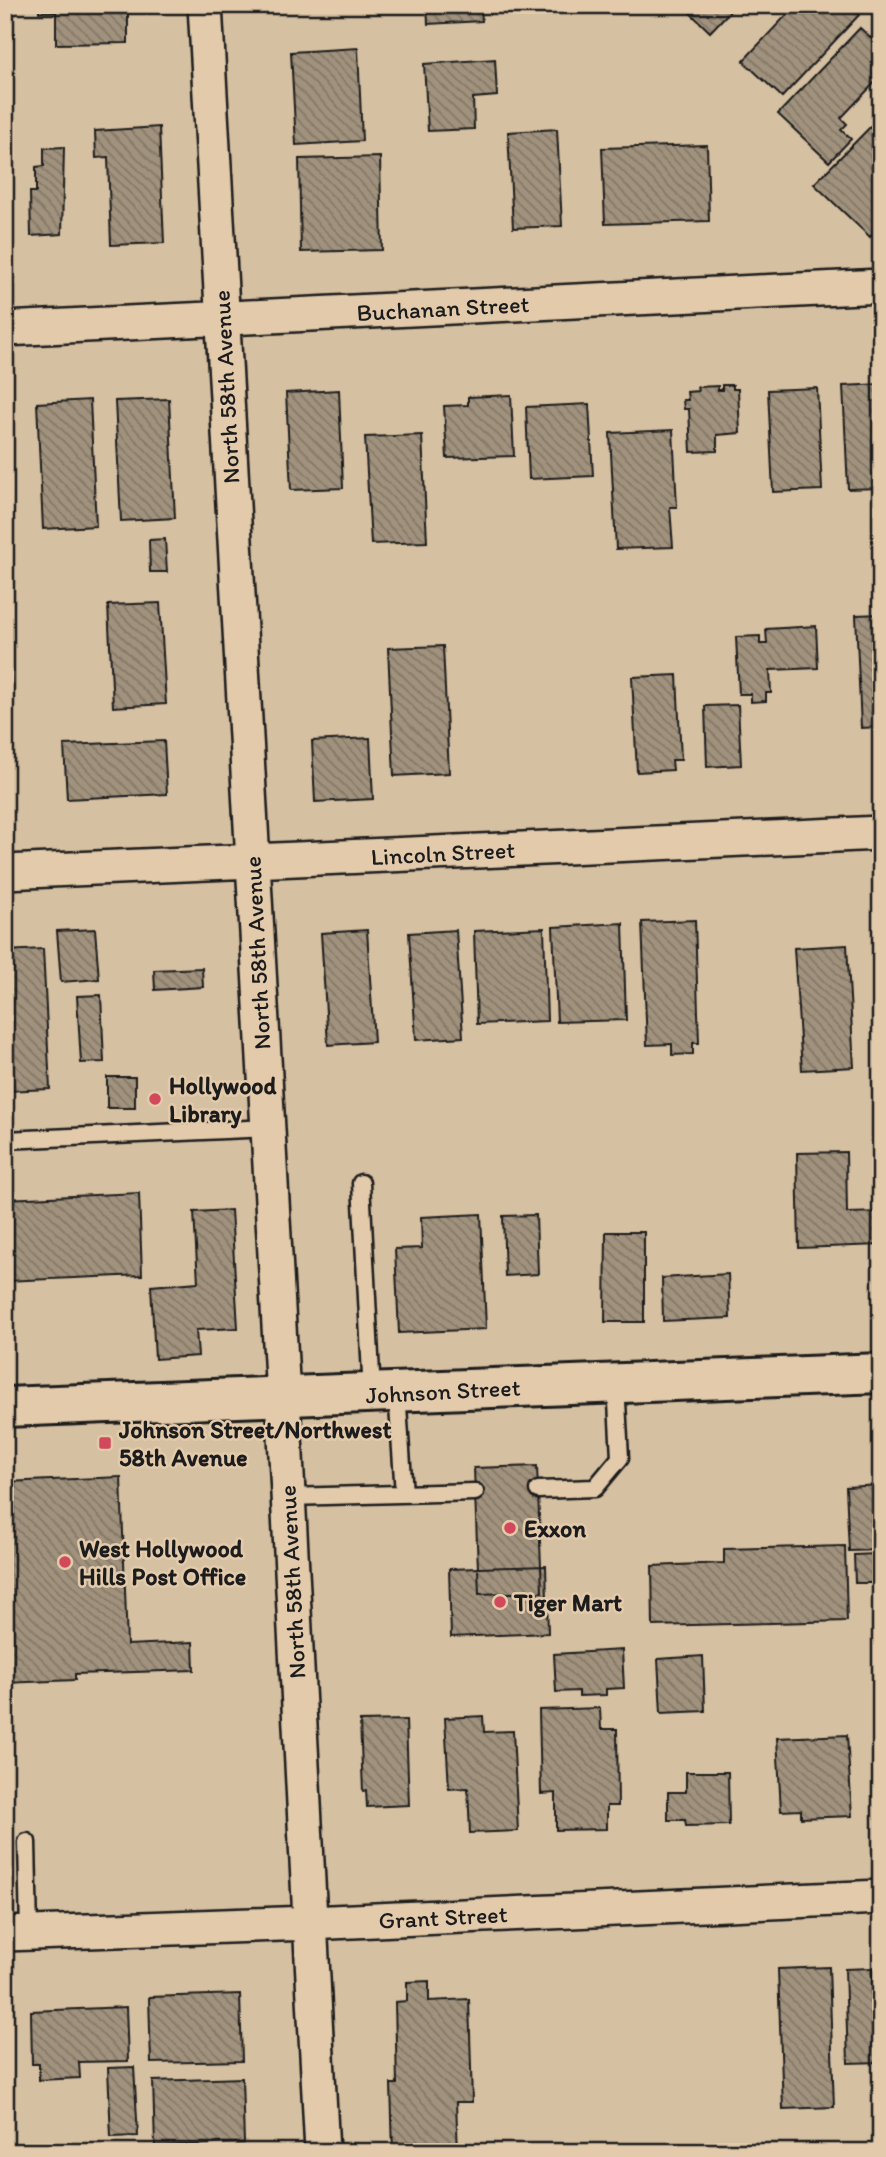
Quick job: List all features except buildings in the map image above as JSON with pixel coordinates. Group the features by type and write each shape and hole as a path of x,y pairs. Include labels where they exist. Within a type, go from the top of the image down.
{"street":[{"name":"North 58th Avenue","path":"205,5 283,1397 322,2152"},
{"name":"Buchanan Street","path":"5,329 881,286"},
{"name":"Lincoln Street","path":"5,872 881,834"},
{"name":"Johnson Street","path":"5,1407 881,1373"},
{"name":"Grant Street","path":"17,1933 309,1923 881,1897"}],"lane":[{"path":"5,1140 267,1128"},
{"path":"361,1183 384,1393 404,1494"},
{"path":"538,1490 595,1488 620,1458 616,1383"},
{"path":"288,1497 475,1492"},
{"path":"17,1933 27,1842"}],"place":[{"name":"Hollywood Library","path":"155,1099"},
{"name":"Johnson Street/Northwest 58th Avenue","path":"105,1443"},
{"name":"Exxon","path":"510,1528"},
{"name":"West Hollywood Hills Post Office","path":"65,1562"},
{"name":"Tiger Mart","path":"500,1602"}]}
